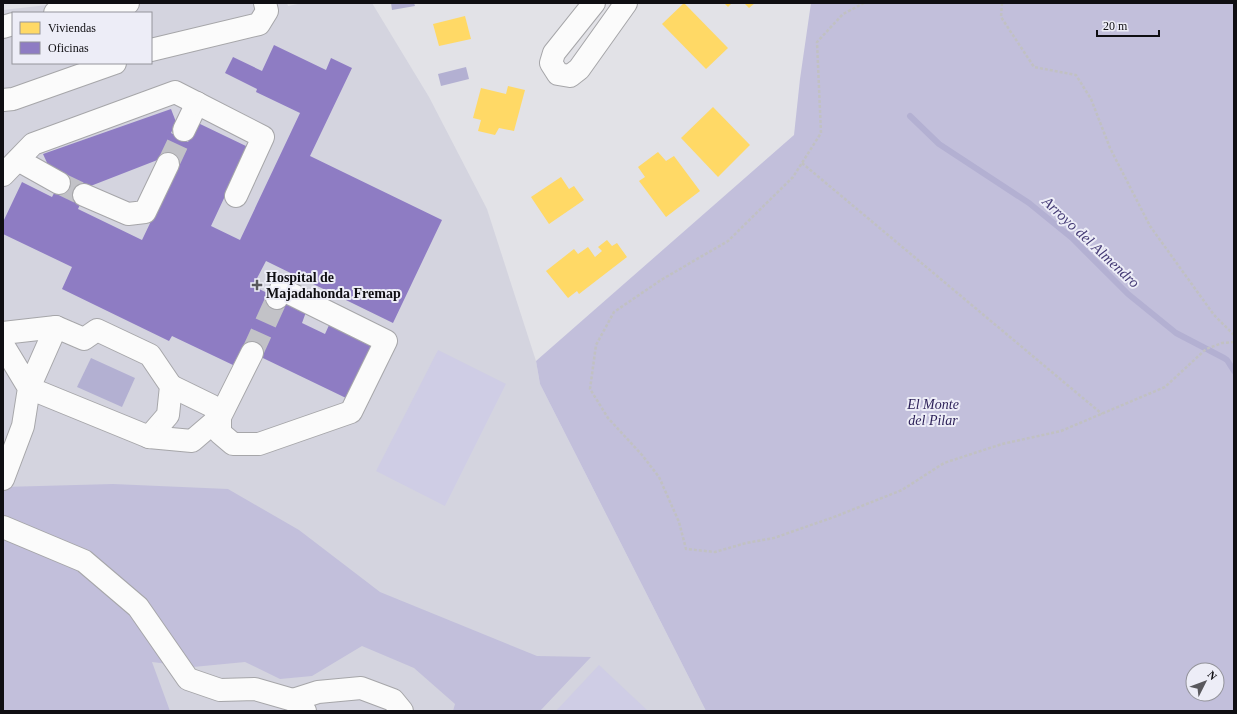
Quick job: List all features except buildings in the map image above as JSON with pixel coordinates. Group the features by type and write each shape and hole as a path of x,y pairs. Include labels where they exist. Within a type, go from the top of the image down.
{"street":[{"path":"62,12 128,3"},
{"path":"152,50 259,24 267,11 265,3"},
{"path":"594,3 554,53 551,63 558,74 570,76 579,69 626,3"},
{"path":"3,100 13,99 112,64"},
{"path":"59,183 10,167 33,144 175,92 263,137 236,196"},
{"path":"184,130 197,103"},
{"path":"84,195 128,214 145,212 168,164"},
{"path":"3,333 56,327 84,339 97,330 150,355 171,386 212,406 220,416 220,433 233,444 258,444 351,412 386,341 281,289 277,298"},
{"path":"4,471 23,426 28,388 56,327"},
{"path":"3,345 28,388 149,437 192,441 220,416 252,353"},
{"path":"149,437 168,415 171,386"},
{"path":"3,527 84,560 138,607 188,679 220,690 254,689 299,705 318,692 361,688 393,700 402,711"}],"path":[{"path":"864,3 843,14 817,42 821,133 794,177 728,241 661,280 614,312 596,345 590,389 608,418 642,455 659,477 679,522 686,549 715,552 746,542 774,538 834,517 902,490 944,463 1002,444 1061,431 1165,387 1206,349 1222,343 1234,342"},
{"path":"1002,3 1001,16 1034,66 1076,75 1092,99 1110,148 1150,226 1214,315 1234,335"},
{"path":"802,163 1102,414"}],"shaded area":[{"name":"Hospital de Majadahonda Fremap","path":"65,3 287,3 288,6 303,3 372,3 429,97 487,209 536,361 540,384 706,711 3,711 3,10"},
{"path":"391,3 414,3 415,6 392,10"},
{"path":"466,67 469,79 441,86 438,74"},
{"path":"438,350 506,384 445,506 376,471"},
{"path":"91,358 135,378 122,407 77,387"},
{"path":"599,665 648,711 556,711"}],"green space":[{"name":"El Monte del Pilar","path":"811,3 1234,3 1234,711 706,711 540,384 536,361 794,135 800,79"},
{"path":"113,484 228,489 299,530 380,592 537,656 591,657 540,711 453,711 455,704 414,668 362,646 312,676 280,679 245,662 193,667 152,662 170,711 3,711 3,487"}],"waterway":[{"name":"Arroyo del Almendro","path":"910,116 939,144 1029,203 1072,238 1128,294 1176,333 1224,358 1234,371"}],"tunnel":[{"path":"168,164 184,130"},
{"path":"59,183 84,195"},
{"path":"252,353 277,298"}],"place":[{"name":"Hospital de Majadahonda Fremap","path":"257,285"}]}
